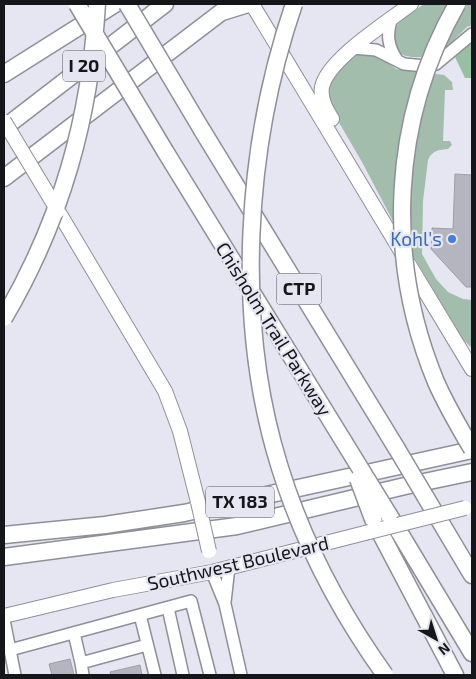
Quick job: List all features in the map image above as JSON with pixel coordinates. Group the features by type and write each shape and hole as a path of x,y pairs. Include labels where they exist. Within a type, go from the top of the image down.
{"highway":[{"name":"Chisholm Trail Parkway","path":"77,4 472,652"},
{"path":"4,318 46,234 71,165 91,72 97,4"},
{"path":"4,74 115,4"},
{"name":"CTP","path":"127,4 472,575"},
{"name":"I 20","path":"4,128 164,4"},
{"path":"226,8 248,4"},
{"path":"294,4 280,48 267,100 260,135 254,196 252,308 260,383 269,428 280,468 299,522 340,605 385,675"},
{"path":"457,4 440,35 430,60 410,125 402,187 403,234 408,282 421,339 443,398 472,450"},
{"name":"I 20","path":"4,178 226,8"},
{"path":"4,69 27,61"},
{"path":"344,442 373,519 455,675"},
{"name":"TX 183","path":"4,535 184,513 472,450"},
{"name":"Southwest Boulevard","path":"4,557 237,526 405,486 467,474"}],"main road":[{"path":"252,4 472,369"},
{"path":"342,153 338,131 326,110 322,98 322,88 326,76 352,48 411,4"},
{"path":"4,121 165,391 180,431 196,493 212,572"},
{"path":"456,341 472,353"},
{"name":"Southwest Boulevard","path":"4,616 113,590 212,572 469,507"}],"street":[{"path":"392,18 388,28 388,41 397,60"},
{"path":"352,48 376,50 404,64 425,66 436,64 472,34"},
{"path":"225,604 229,568"},
{"path":"212,572 225,604 241,675"},
{"path":"10,650 191,601 210,675"},
{"path":"168,608 183,675"},
{"path":"140,615 155,675"},
{"path":"4,620 15,675"},
{"path":"74,633 84,675"},
{"path":"81,663 148,645"}],"green space":[{"path":"424,4 472,4 472,25 467,27 437,53 422,57 404,55 396,49 395,32 397,26 404,18"},
{"path":"472,42 472,78 465,78 455,57"},
{"path":"371,53 396,69 444,75 452,82 453,90 445,90 443,141 450,141 452,145 448,149 434,152 428,160 423,201 422,254 436,279 448,292 463,299 472,300 472,348 463,340 394,223 330,107 327,98 331,77 353,56"}],"building":[{"name":"Kohl's","path":"455,174 472,175 472,287 466,287 431,249 432,228 453,229"},
{"path":"70,659 74,675 52,675 49,664"},
{"path":"140,665 142,675 111,675 110,672"}],"place":[{"name":"Kohl's","path":"452,239"}]}
